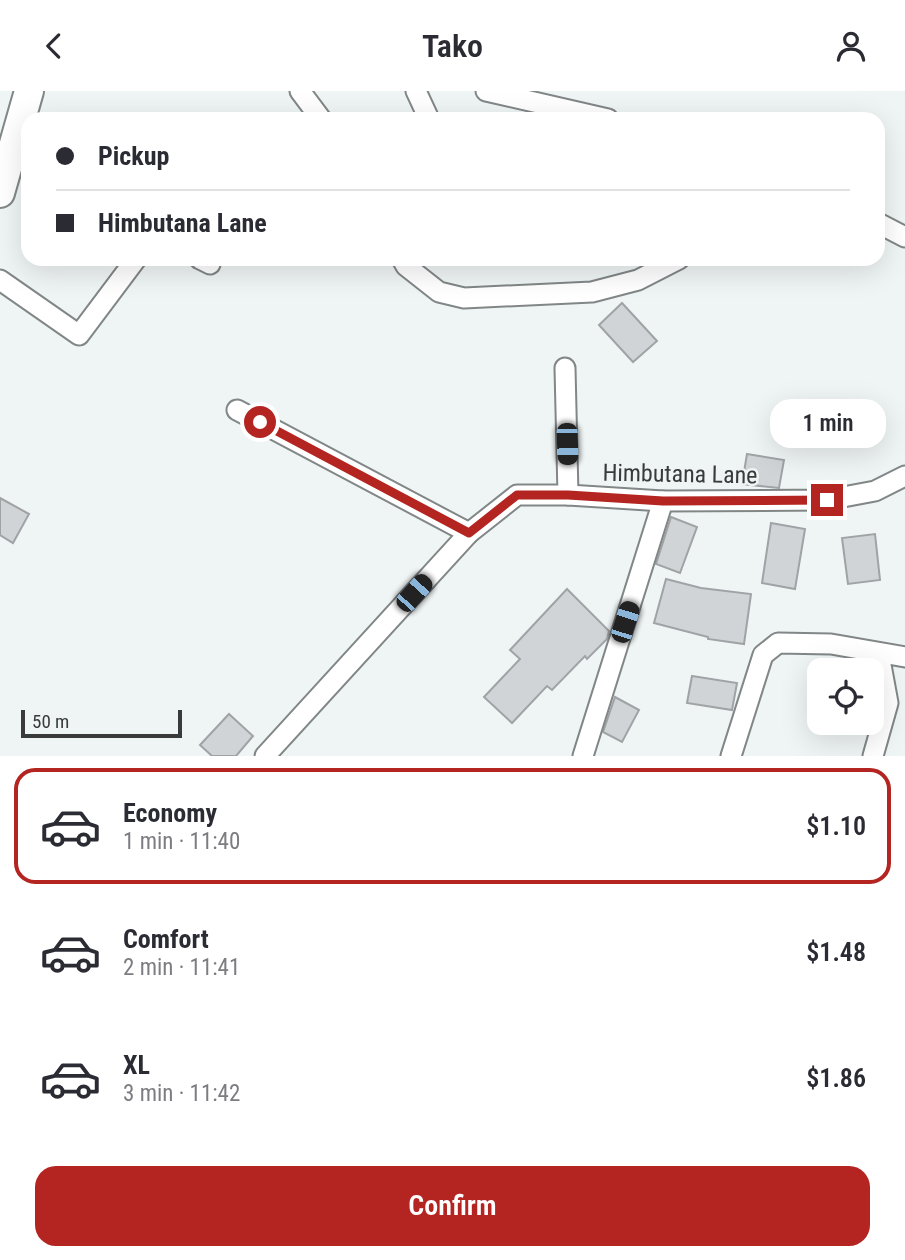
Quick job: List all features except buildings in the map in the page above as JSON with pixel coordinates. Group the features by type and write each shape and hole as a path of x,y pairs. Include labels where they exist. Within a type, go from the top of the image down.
{"street":[{"path":"23,112 29,91"},
{"path":"300,91 316,112"},
{"path":"416,91 426,112"},
{"path":"486,91 578,112"},
{"path":"0,193 21,119"},
{"path":"885,227 905,237"},
{"path":"0,280 79,335 131,266"},
{"path":"407,266 439,292 464,298 592,292 638,280 665,266"},
{"path":"565,368 568,495"},
{"path":"237,410 469,533"},
{"name":"Himbutana Lane","path":"265,756 469,533 517,495 663,501 827,500 875,491 905,476"},
{"path":"583,756 663,501"},
{"path":"731,756 763,655 778,643 831,644 905,657"},
{"path":"873,756 888,703 879,654"}],"route":[{"path":"260,422 469,533 517,495 663,501 827,500"}]}
